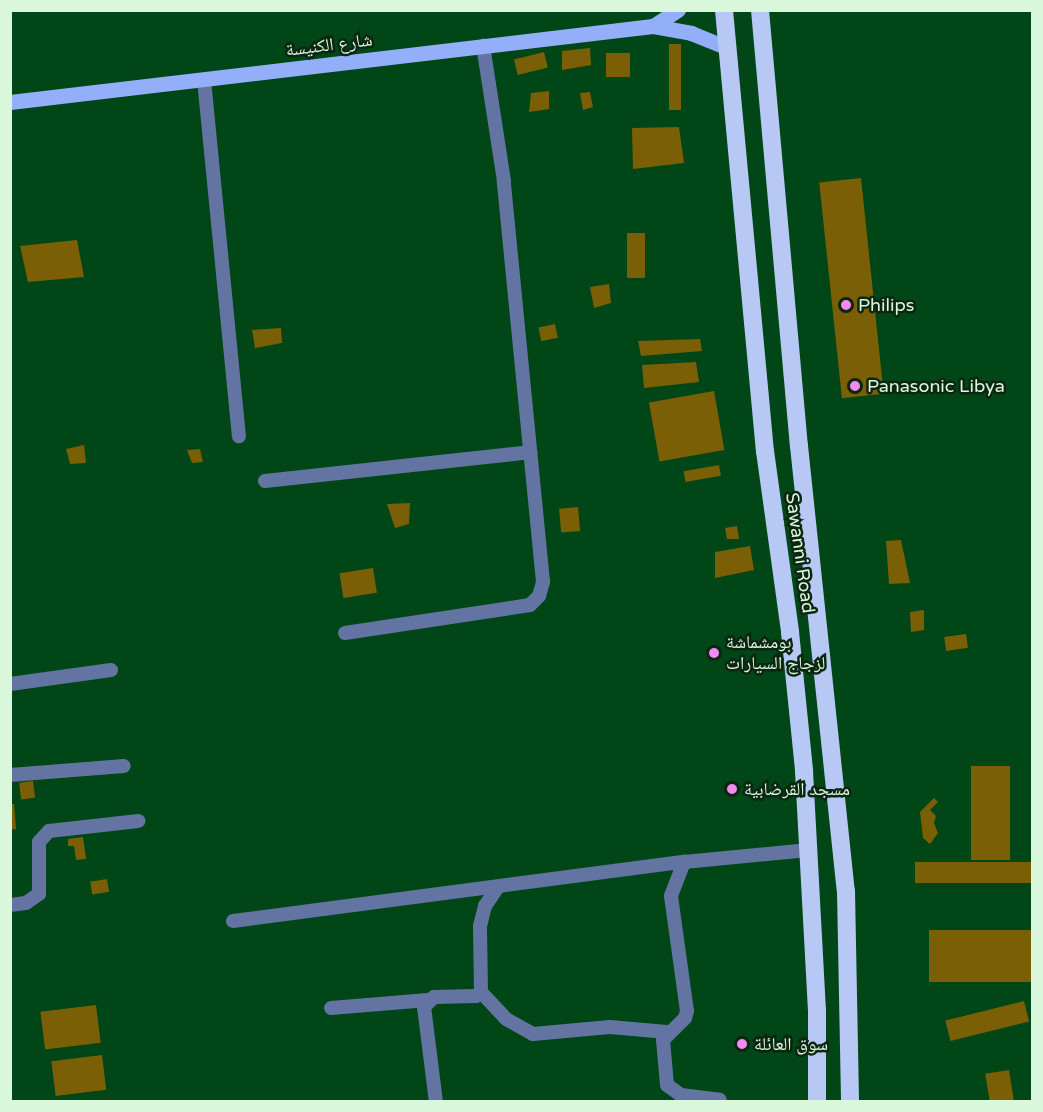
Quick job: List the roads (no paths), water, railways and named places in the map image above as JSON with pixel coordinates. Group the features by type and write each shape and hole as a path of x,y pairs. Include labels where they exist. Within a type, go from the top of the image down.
{"highway":[{"name":"Sawanni Road","path":"724,10 725,46 765,451 790,632 808,850 817,1010 817,1101"},
{"name":"Sawanni Road","path":"760,10 799,446 846,891 850,1101"}],"main road":[{"name":"شارع الكنيسة","path":"653,26 678,10"},
{"name":"شارع الكنيسة","path":"10,102 653,26 691,33 725,46"}],"street":[{"path":"345,633 530,605 539,596 543,582 504,181 483,46"},
{"path":"204,80 239,436"},
{"path":"266,481 530,452"},
{"path":"10,684 111,670"},
{"path":"10,775 124,766"},
{"path":"10,905 26,903 39,894 39,842 49,831 138,821"},
{"path":"233,921 684,862 808,850"},
{"path":"684,862 671,896 687,1011 683,1021 668,1032 663,1040 667,1085 672,1092 720,1100"},
{"path":"497,888 485,906 480,926 481,992 506,1020 532,1034 610,1027 668,1032"},
{"path":"331,1008 476,996 481,992"},
{"path":"428,1000 423,1017 436,1101"}],"place":[{"name":"Philips","path":"846,305"},
{"name":"Panasonic Libya","path":"855,386"},
{"name":"بومشماشة لزجاج السيارات","path":"714,653"},
{"name":"مسجد القرضابية","path":"732,789"},
{"name":"سوق العائلة","path":"742,1044"}]}
